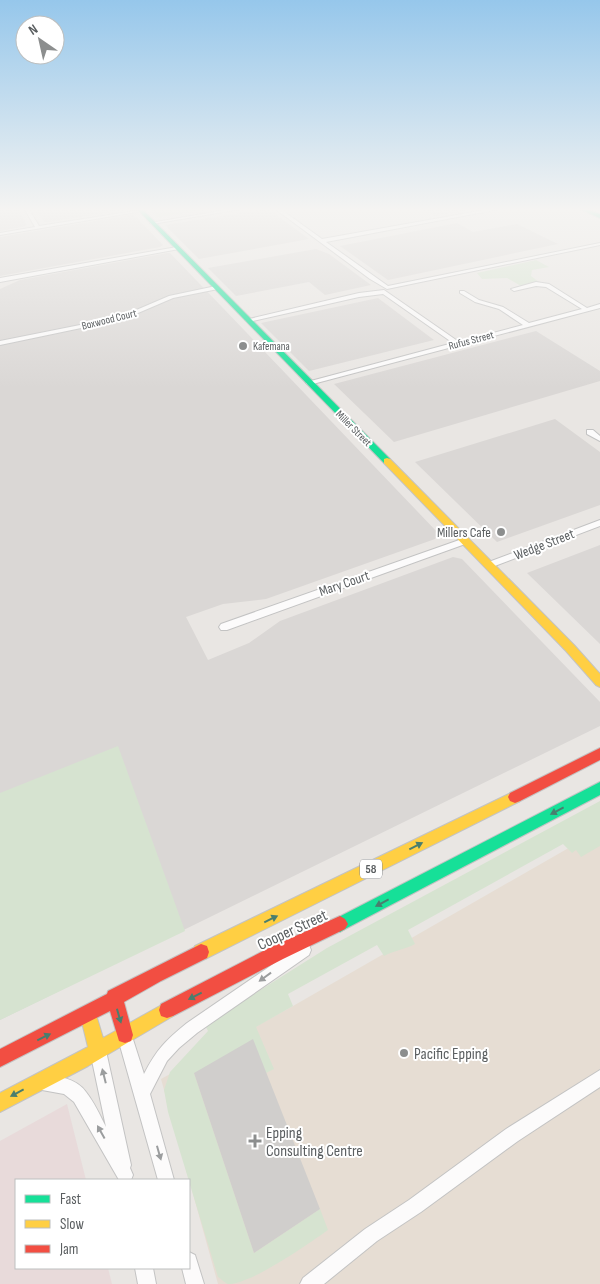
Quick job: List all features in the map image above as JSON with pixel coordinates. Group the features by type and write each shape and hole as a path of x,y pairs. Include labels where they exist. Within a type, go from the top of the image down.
{"street":[{"path":"0,280 67,268"},
{"name":"Miller Street","path":"196,268 570,648 600,682"},
{"path":"358,268 399,301 458,344"},
{"path":"248,320 488,268"},
{"path":"372,278 385,290"},
{"path":"514,289 543,284 587,310"},
{"name":"Boxwood Court","path":"0,343 122,318 170,297 216,288"},
{"path":"462,292 477,301 501,308 528,325"},
{"name":"Rufus Street","path":"311,385 600,306"},
{"path":"590,432 600,439"},
{"name":"Wedge Street","path":"489,565 600,524"},
{"name":"Mary Court","path":"224,627 465,541"},
{"name":"Miller Street","path":"570,648 600,675"},
{"name":"Cooper Street","path":"0,1058 88,1014 155,974 341,884 600,754"},
{"name":"Cooper Street","path":"0,1102 98,1051 153,1017 277,953 333,928 600,788"},
{"path":"142,1092 162,1056 174,1043 192,1028 333,928"},
{"path":"114,997 166,1179"},
{"path":"88,1014 126,1178"},
{"path":"309,1284 372,1235 512,1135 600,1078"},
{"path":"35,1084 61,1084 72,1089 80,1096 126,1178"},
{"path":"190,1265 195,1284"},
{"path":"144,1269 148,1284"}],"shaded area":[{"path":"0,268 45,268 0,276"},
{"path":"86,268 184,268 438,533 435,539 266,599 223,604 186,617 208,660 249,643 280,621 453,557 462,559 600,702 600,726 0,1020 0,289 20,280"},
{"path":"208,268 348,268 371,285 325,295 309,282 236,296"},
{"path":"371,268 445,268 388,280"},
{"path":"378,298 434,340 309,371 261,323"},
{"path":"536,331 600,371 600,381 394,442 334,384"},
{"path":"555,419 600,452 600,505 497,542 415,462"},
{"path":"600,545 600,644 527,573"},
{"name":"Pacific Epping","path":"600,830 600,1284 218,1284 161,1079 293,1006"},
{"path":"67,1104 86,1179 15,1179 15,1269 108,1269 112,1284 0,1284 0,1141"}],"green space":[{"path":"500,268 544,268 532,270 531,276 539,282 521,286 507,278 482,279 477,273"},
{"path":"118,746 185,931 0,1020 0,793"},
{"path":"600,801 600,846 581,857 576,850 572,853 563,844 408,930 415,944 384,956 377,945 288,994 293,1006 256,1027 274,1069 266,1073 194,1073 254,1253 320,1209 328,1230 265,1271 251,1278 228,1284 218,1277 190,1185 190,1179 188,1179 168,1112 164,1090 170,1072 208,1031 205,1025 327,948"}],"building":[{"name":"Epping Consulting Centre","path":"253,1039 320,1209 254,1253 194,1073"}],"traffic: fast":[{"path":"197,268 387,461"},
{"path":"340,924 600,788"}],"traffic: slow":[{"path":"387,461 570,648 600,682"},
{"path":"201,952 515,797"},
{"path":"0,1103 82,1060 167,1010"},
{"path":"88,1014 98,1051"}],"traffic: jam":[{"path":"515,797 600,754"},
{"path":"167,1010 277,953 340,924"},
{"path":"0,1058 88,1014 155,975 201,952"},
{"path":"114,997 125,1035"}],"place":[{"name":"Kafemana","path":"243,346"},
{"name":"Millers Cafe","path":"501,532"},
{"name":"Pacific Epping","path":"404,1053"},
{"name":"Epping Consulting Centre","path":"255,1141"}]}
